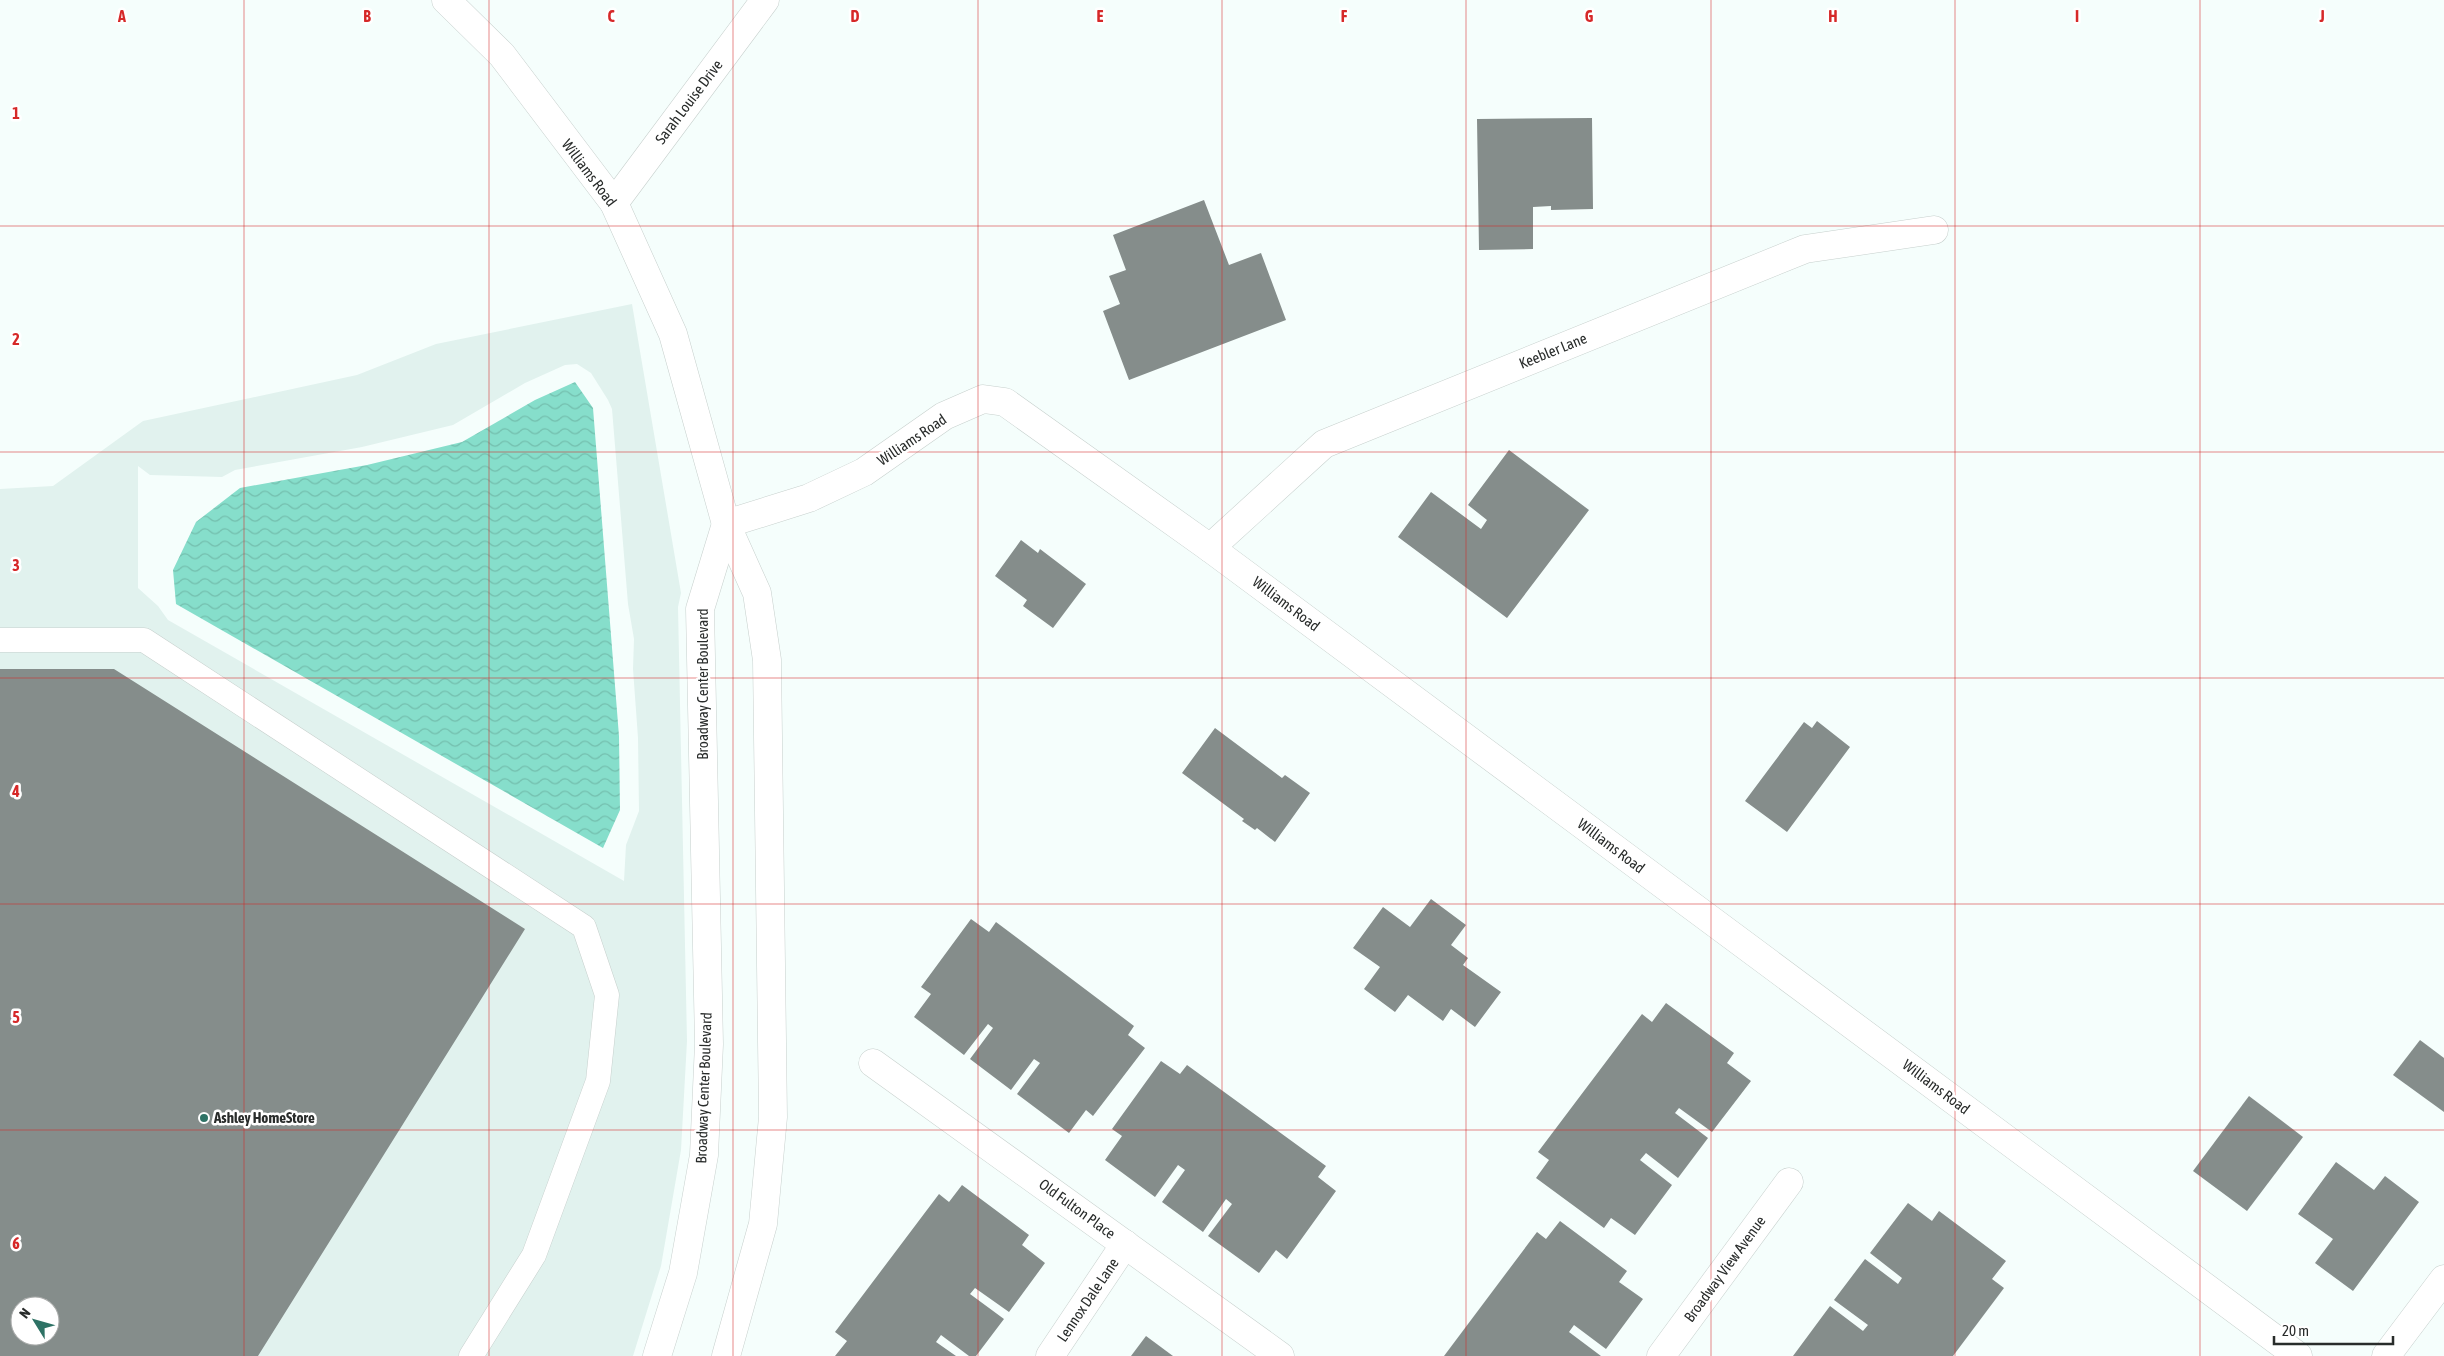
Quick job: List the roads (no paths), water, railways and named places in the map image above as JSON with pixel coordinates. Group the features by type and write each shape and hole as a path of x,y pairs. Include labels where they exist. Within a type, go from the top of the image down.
{"street":[{"name":"Williams Road","path":"446,0 502,55 614,203 673,334 726,524 809,498 864,472 944,416 983,400 1005,402 1210,548 2298,1356"},
{"name":"Sarah Louise Drive","path":"614,203 765,0"},
{"name":"Keebler Lane","path":"1210,548 1324,444 1805,249 1934,230"},
{"name":"Broadway Center Boulevard","path":"657,1356 683,1273 704,1155 709,1044 700,609 726,524"},
{"path":"726,524 757,593 767,660 773,1117 762,1224 726,1356"},
{"name":"Old Fulton Place","path":"873,1063 1280,1356"},
{"name":"Broadway View Avenue","path":"1661,1356 1789,1182"},
{"name":"Lennox Dale Lane","path":"1050,1356 1125,1244"},
{"path":"2386,1356 2444,1279"}],"lane":[{"path":"0,640 144,640 584,927 607,995 598,1080 534,1255 471,1356"}],"water":[{"path":"575,382 593,408 619,736 620,810 603,848 176,604 173,570 196,522 240,488 367,465 462,442 535,400"}],"place":[{"name":"Ashley HomeStore","path":"204,1118"}]}
